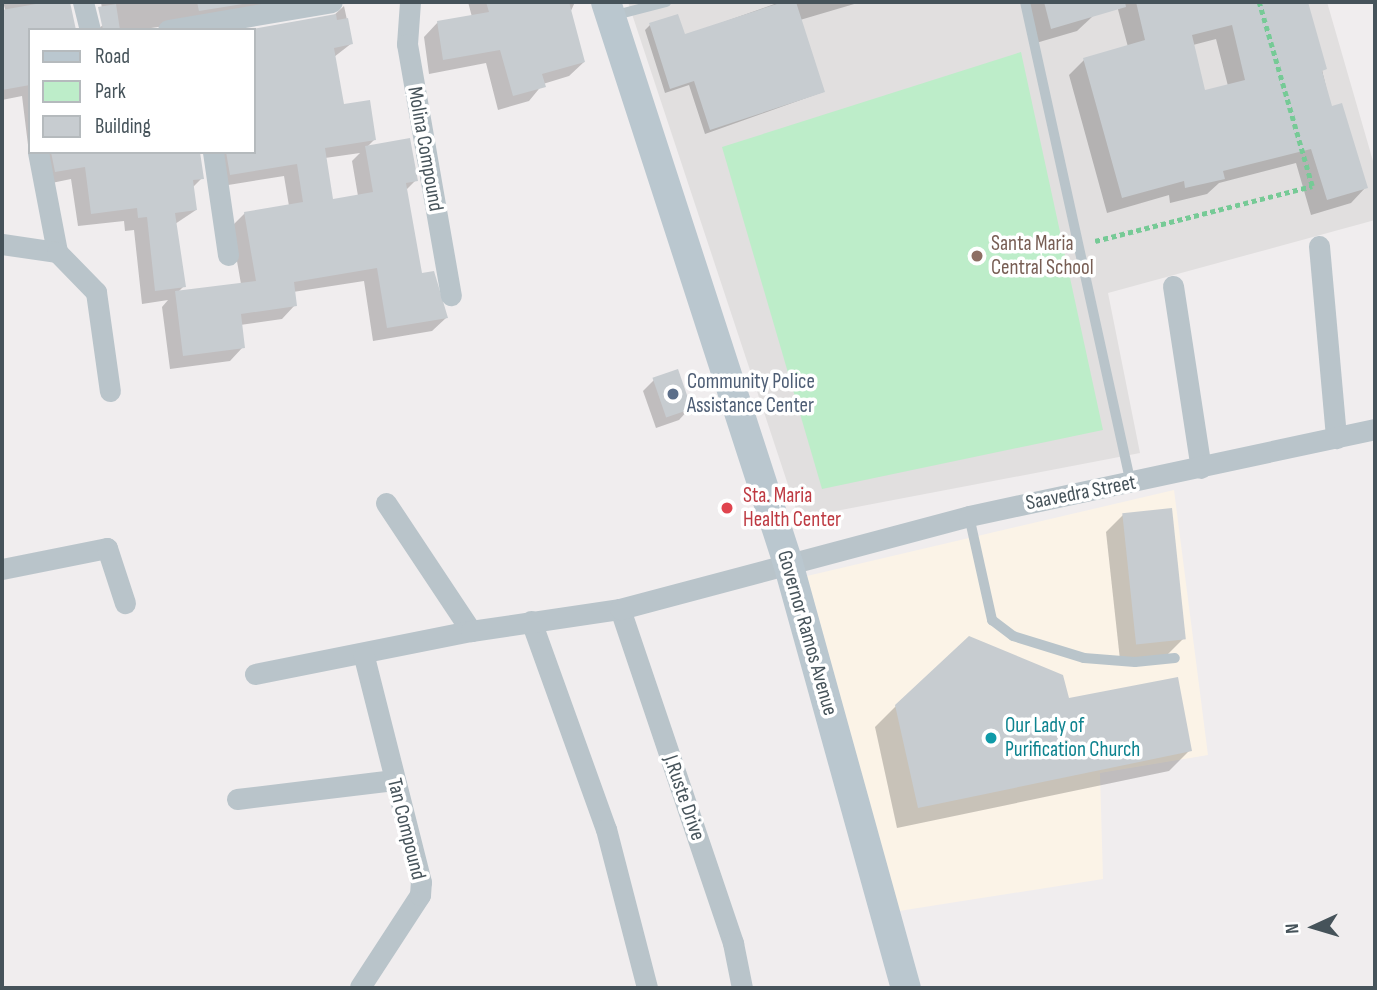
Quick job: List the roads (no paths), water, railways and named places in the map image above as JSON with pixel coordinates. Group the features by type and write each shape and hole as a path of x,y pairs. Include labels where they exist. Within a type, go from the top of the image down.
{"main road":[{"name":"Governor Ramos Avenue","path":"609,9 788,563 906,988"}],"street":[{"path":"83,2 90,28"},
{"path":"180,28 332,2"},
{"name":"Molina Compound","path":"410,2 407,44 451,295"},
{"path":"38,154 57,252 96,292 110,391"},
{"path":"213,154 228,255"},
{"path":"2,244 57,252"},
{"path":"1319,246 1336,438"},
{"path":"1173,286 1201,468"},
{"name":"Saavedra Street","path":"255,674 364,656 471,631 620,609 969,516 1375,429"},
{"path":"386,503 471,631"},
{"path":"2,569 107,548 125,603"},
{"name":"J.Ruste Drive","path":"620,609 733,943 743,988"},
{"path":"531,621 606,829 647,988"},
{"name":"Tan Compound","path":"360,988 420,895 421,882 364,656"},
{"path":"237,799 394,780"}],"lane":[{"path":"609,9 666,2"},
{"path":"1025,2 1131,483"},
{"path":"969,516 992,620 1013,636 1084,658 1135,662 1175,658"}],"place":[{"name":"Santa Maria Central School","path":"977,256"},
{"name":"Community Police Assistance Center","path":"673,394"},
{"name":"Sta. Maria Health Center","path":"727,508"},
{"name":"Our Lady of Purification Church","path":"991,738"}]}
